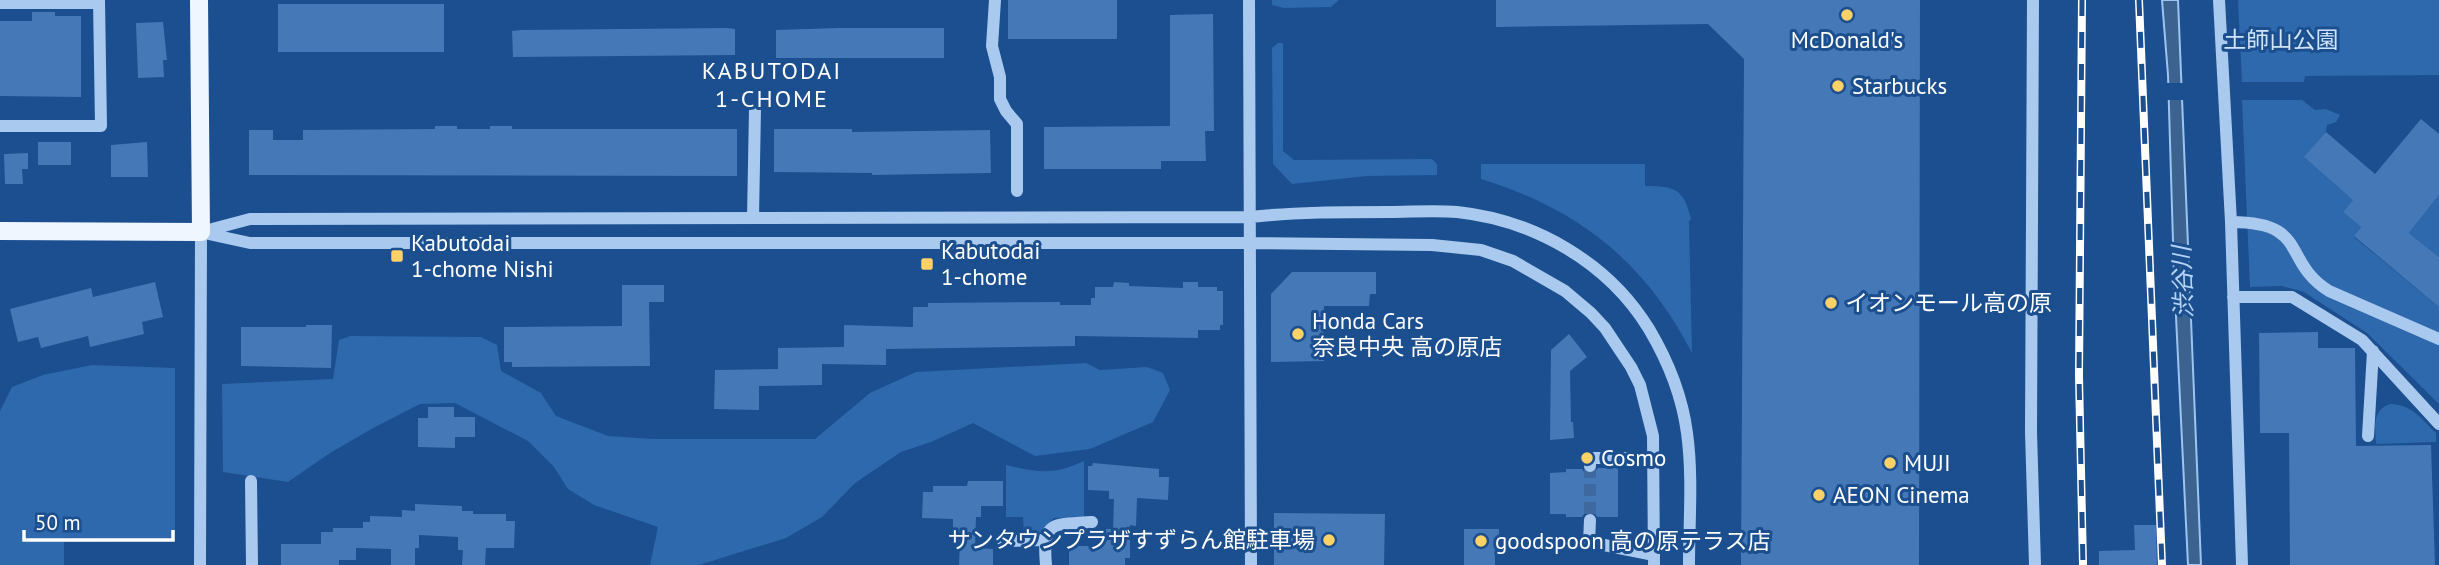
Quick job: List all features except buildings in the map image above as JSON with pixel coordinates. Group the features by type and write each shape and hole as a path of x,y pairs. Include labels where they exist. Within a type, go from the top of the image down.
{"main road":[{"path":"0,231 201,232 199,0"}],"street":[{"path":"995,0 992,46 1000,77 1000,99 1017,124 1017,191"},
{"path":"1249,0 1251,565"},
{"path":"2033,0 2031,432 2035,565"},
{"path":"2218,0 2231,222 2242,565"},
{"path":"0,3 99,2 101,126 0,126"},
{"path":"753,218 755,109"},
{"path":"201,232 250,219 1250,217 1316,212 1444,211 1477,215 1511,223 1552,240 1597,268 1635,309 1661,349 1674,377 1687,432 1689,565"},
{"path":"2231,222 2257,223 2279,231 2288,238 2314,281 2329,291 2439,339"},
{"path":"201,232 250,243 1250,243 1459,247 1481,250 1522,265 1577,300 1605,328 1640,385 1651,427 1654,560 1589,542 1590,520"},
{"path":"200,565 201,232"},
{"path":"2233,297 2292,297 2362,340 2439,424"},
{"path":"2368,436 2373,351"},
{"path":"1590,466 1590,458 1653,458"},
{"path":"251,481 252,565"},
{"path":"1046,565 1044,540 1052,527 1059,524 1092,522"},
{"path":"1003,541 1044,540"}],"green space":[{"path":"1272,0 1339,0 1331,7 1284,8 1272,5"},
{"name":"土師山公園","path":"2238,0 2439,0 2439,75 2305,76 2304,82 2242,82"},
{"path":"1283,43 1283,151 1294,160 1432,159 1437,164 1437,175 1367,176 1292,184 1273,164 1272,48"},
{"path":"2242,100 2302,100 2315,110 2326,109 2340,115 2336,122 2327,125 2326,132 2305,158 2354,199 2343,212 2361,227 2354,237 2439,307 2439,404 2367,333 2304,292 2282,286 2250,287"},
{"path":"1481,164 1645,164 1645,186 1677,191 1685,201 1691,219 1692,353 1674,321 1631,266 1579,224 1549,206 1481,179"},
{"path":"2439,195 2439,257 2409,233"},
{"path":"350,336 481,337 497,345 501,371 541,393 556,416 608,436 653,439 815,439 870,393 916,372 1086,363 1100,370 1147,367 1163,373 1170,390 1153,422 1090,449 1035,456 973,423 901,452 855,483 822,517 786,538 699,565 650,565 658,527 594,505 568,489 554,467 528,441 455,403 420,404 330,453 288,482 223,472 222,384 333,379 339,340"},
{"path":"92,365 175,368 175,540 64,542 64,565 0,565 0,411 12,387 43,375"},
{"path":"2390,404 2416,413 2436,433 2436,442 2376,444 2377,415"},
{"path":"1084,461 1084,517 1054,518 1040,533 1024,533 1023,517 1006,517 1006,465 1028,470 1054,471"}],"water":[{"name":"渋谷川","path":"2162,0 2178,0 2201,565 2188,565 2174,275 2168,75"}],"pier":[{"path":"2165,83 2184,83 2185,100 2166,100"}],"tunnel":[{"path":"1590,466 1590,520"}],"railway":[{"path":"2082,0 2079,376 2083,565"},
{"path":"2139,0 2162,565"}],"place":[{"name":"McDonald's","path":"1847,15"},
{"name":"Starbucks","path":"1838,86"},
{"name":"Kabutodai 1-chome Nishi","path":"397,256"},
{"name":"Kabutodai 1-chome","path":"927,264"},
{"name":"イオンモール高の原","path":"1831,303"},
{"name":"Honda Cars 奈良中央 高の原店","path":"1298,334"},
{"name":"Cosmo","path":"1587,458"},
{"name":"MUJI","path":"1890,463"},
{"name":"AEON Cinema","path":"1819,495"},
{"name":"サンタウンプラザすずらん館駐車場","path":"1329,540"},
{"name":"goodspoon 高の原テラス店","path":"1481,541"}],"district":[{"name":"KABUTODAI 1-CHOME","path":"772,85"}]}
